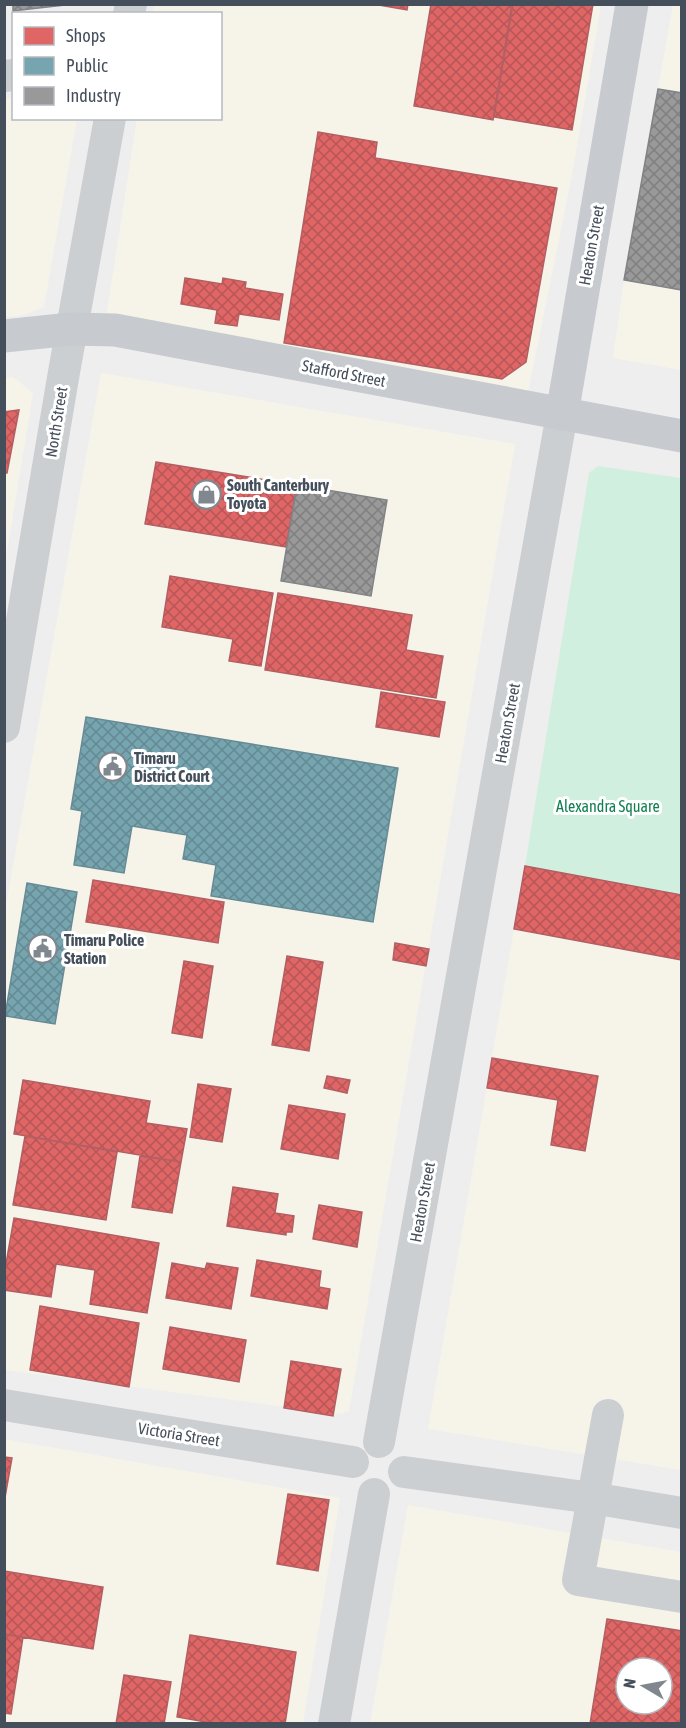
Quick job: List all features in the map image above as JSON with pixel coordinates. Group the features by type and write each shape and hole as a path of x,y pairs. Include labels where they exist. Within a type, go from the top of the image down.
{"main road":[{"name":"Heaton Street","path":"562,414 632,4"},
{"name":"Stafford Street","path":"4,336 71,329 122,331 681,436"}],"street":[{"name":"North Street","path":"4,727 71,329 110,120"},
{"name":"Heaton Street","path":"379,1442 562,414"},
{"name":"Victoria Street","path":"4,1405 353,1462"},
{"path":"608,1415 578,1580 681,1597"},
{"path":"379,1442 395,1448 401,1455 404,1472 397,1486 382,1494 374,1494 360,1486 353,1471 353,1462 362,1448 379,1442"},
{"path":"404,1472 592,1498 681,1513"},
{"path":"334,1724 374,1494"}],"shaded area":[{"path":"154,5 601,5 572,175 527,397 105,324 137,120 222,120 222,12 153,12"},
{"path":"673,5 681,5 681,370 613,358 624,280"},
{"path":"12,98 12,120 77,120 44,307 24,315 5,317 4,99"},
{"path":"101,373 515,444 349,1411 340,1414 5,1370 5,911"},
{"path":"13,377 33,393 5,564 4,378"},
{"path":"525,866 681,895 681,1470 428,1429"},
{"path":"4,1439 340,1498 303,1723 5,1723"},
{"path":"408,1505 681,1552 681,1723 370,1724"}],"green space":[{"name":"Alexandra Square","path":"598,466 681,478 681,895 525,866 589,473"}],"building: Shops":[{"path":"373,4 408,4 407,10"},
{"path":"431,4 512,4 493,120 414,106"},
{"path":"513,4 593,4 572,130 494,117"},
{"path":"318,132 377,142 375,158 557,188 526,362 502,379 284,343"},
{"path":"185,278 222,284 223,278 246,282 245,288 283,294 279,320 239,314 237,326 215,323 217,310 181,304"},
{"path":"19,410 7,473 4,473 4,412"},
{"path":"156,462 297,485 286,547 145,524"},
{"path":"170,576 273,593 261,666 229,661 233,639 162,627"},
{"path":"278,593 412,615 406,650 443,656 436,698 265,670"},
{"path":"381,692 445,702 439,737 376,727"},
{"path":"525,866 682,895 682,960 514,929"},
{"path":"93,880 224,902 218,943 86,922"},
{"path":"395,943 429,949 426,966 393,960"},
{"path":"287,956 323,962 309,1051 272,1045"},
{"path":"184,961 213,966 202,1038 172,1033"},
{"path":"492,1058 598,1076 585,1151 551,1145 558,1100 487,1088"},
{"path":"327,1076 350,1080 347,1093 324,1088"},
{"path":"23,1080 150,1101 146,1123 187,1129 181,1162 14,1134"},
{"path":"198,1084 231,1089 222,1142 190,1137"},
{"path":"289,1105 345,1114 338,1159 281,1149"},
{"path":"25,1136 117,1152 106,1220 13,1205"},
{"path":"140,1156 181,1162 172,1213 132,1207"},
{"path":"233,1187 278,1194 275,1213 294,1216 292,1232 286,1232 286,1235 227,1226"},
{"path":"319,1205 362,1212 357,1247 313,1239"},
{"path":"14,1218 159,1243 147,1313 90,1304 95,1270 56,1264 51,1297 4,1290 4,1275"},
{"path":"257,1260 321,1271 319,1287 330,1289 327,1309 251,1296"},
{"path":"172,1263 205,1269 207,1263 238,1268 231,1309 166,1298"},
{"path":"40,1306 139,1323 129,1387 30,1370"},
{"path":"170,1327 246,1340 239,1382 163,1369"},
{"path":"291,1361 341,1369 333,1416 284,1408"},
{"path":"4,1457 12,1458 4,1503"},
{"path":"288,1494 329,1500 318,1571 277,1564"},
{"path":"4,1571 103,1587 93,1649 4,1634"},
{"path":"607,1619 682,1631 682,1724 590,1724"},
{"path":"4,1634 23,1637 11,1714 4,1713"},
{"path":"190,1635 296,1652 285,1724 217,1724 177,1717"},
{"path":"124,1675 171,1682 164,1724 116,1724"}],"building: Public":[{"path":"86,717 398,768 373,922 211,896 216,865 183,859 187,835 132,826 124,873 74,865 82,811 71,809"},
{"path":"27,883 77,892 55,1024 5,1016"}],"building: Industry":[{"path":"13,4 74,4 13,11"},
{"path":"658,89 682,93 682,290 624,280"},
{"path":"297,485 387,500 371,596 281,581"}],"place":[{"name":"South Canterbury Toyota","path":"206,494"},
{"name":"Timaru District Court","path":"113,767"},
{"name":"Timaru Police Station","path":"43,949"}]}
